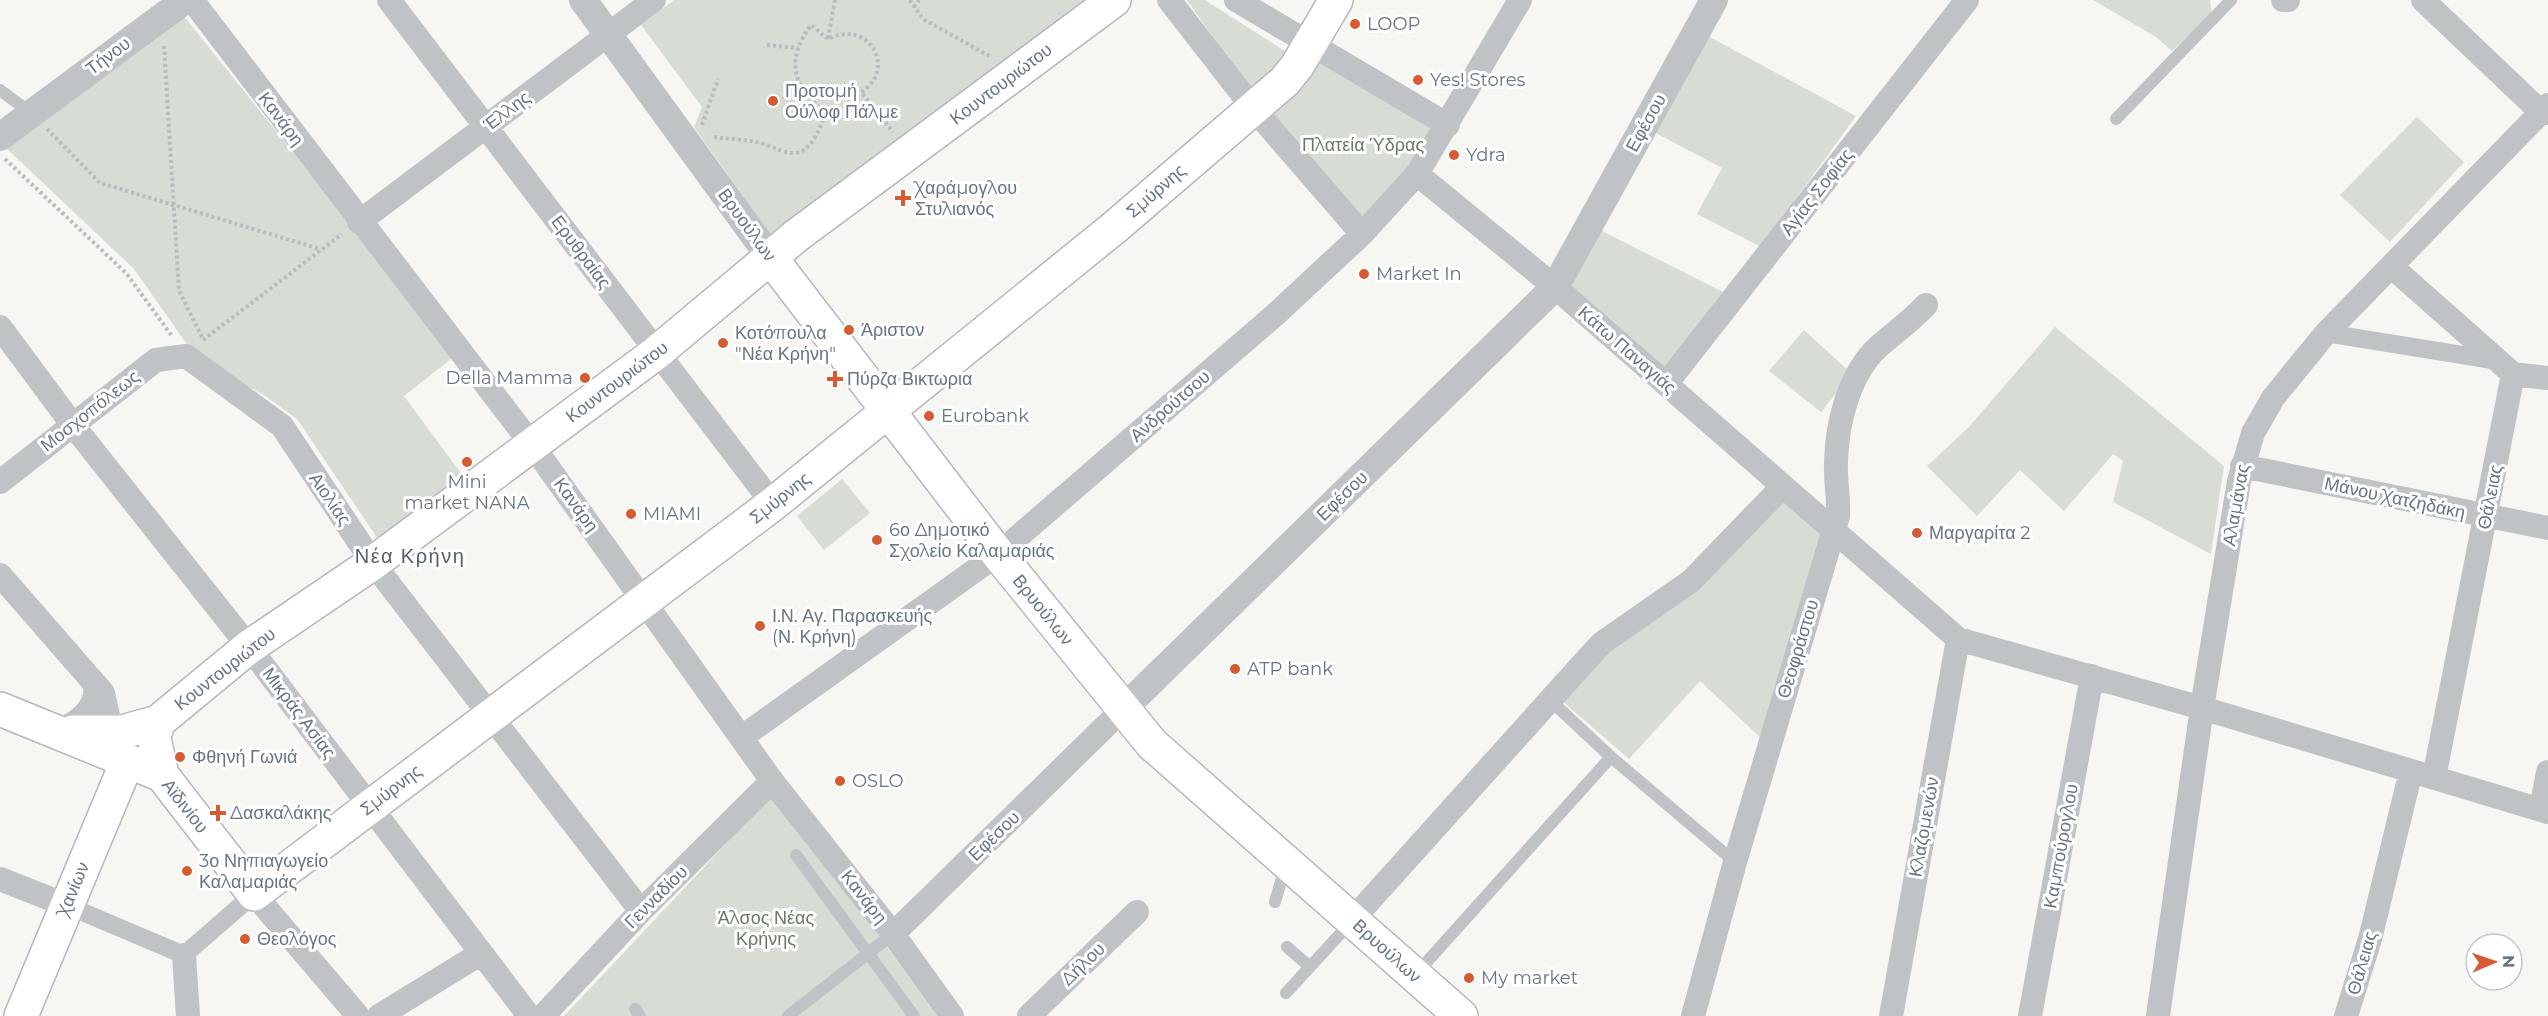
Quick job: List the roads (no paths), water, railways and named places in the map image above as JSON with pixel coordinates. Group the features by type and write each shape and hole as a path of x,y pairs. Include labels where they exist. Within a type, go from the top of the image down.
{"main road":[{"name":"Κουντουριώτου","path":"162,776 154,738 158,722 249,647 373,563 533,446 656,353 770,257 1114,0"},
{"name":"Σμύρνης","path":"254,894 773,504 1115,227 1285,81 1311,44 1336,0"},
{"name":"Βρυούλων","path":"770,257 998,554 1152,744 1461,1016"},
{"name":"Αϊδινίου","path":"0,709 162,776 254,894"},
{"path":"53,732 111,733 134,730 158,722"},
{"name":"Χανίων","path":"21,1016 127,762"}],"street":[{"name":"Κανάρη","path":"192,0 359,222 533,446 772,781 893,934 952,1016"},
{"name":"Ερυθραίας","path":"389,0 773,504"},
{"name":"Βρυούλων","path":"583,0 770,257"},
{"name":"Έλλης","path":"359,222 654,0"},
{"path":"1169,0 1253,108 1362,234"},
{"path":"1236,0 1448,125"},
{"name":"Ανδρούτσου","path":"741,737 998,554 1276,314 1362,234 1417,174 1520,0"},
{"name":"Εφέσου","path":"893,934 1555,287 1714,0"},
{"name":"Αγίας Σοφίας","path":"1666,384 1967,0"},
{"path":"2423,0 2546,110"},
{"name":"Τήνου","path":"0,137 173,8"},
{"name":"Αλαμάνας","path":"2158,1016 2202,708 2242,466 2253,434 2265,409 2326,333 2546,110"},
{"name":"Κάτω Παναγιάς","path":"1417,174 1555,287 1783,486 1833,533 1958,639"},
{"path":"2392,267 2506,368"},
{"name":"Θεοφράστου","path":"1693,1016 1735,862 1838,516 1838,442 1854,383 1877,348 1907,325 1926,305"},
{"name":"Μικράς Ασίας","path":"0,327 72,424 249,647 529,1016"},
{"path":"2326,333 2548,378"},
{"name":"Μοσχοπόλεως","path":"0,482 156,360 195,348"},
{"name":"Αιολίας","path":"195,348 282,426 373,563 641,911"},
{"name":"Θάλειας","path":"2434,778 2486,517 2506,368"},
{"name":"Μάνου Χατζηδάκη","path":"2242,466 2548,528"},
{"path":"1352,920 1602,643 1691,580 1783,486"},
{"path":"0,574 105,697 114,746 127,762"},
{"path":"1958,639 2202,708 2545,811 2548,772"},
{"name":"Κλαζομενών","path":"1891,1016 1958,639"},
{"name":"Καμπούρογλου","path":"2030,1016 2092,676"},
{"path":"53,732 68,727 82,718 96,695 95,684"},
{"name":"Θάλειας","path":"2346,1016 2370,939 2411,771"},
{"name":"Γενναδίου","path":"543,1016 641,911 772,781"},
{"path":"0,879 184,956 188,1016"},
{"name":"Σμύρνης","path":"184,956 254,894"},
{"name":"Αϊδινίου","path":"254,894 358,1016"},
{"name":"Δήλου","path":"1029,1016 1137,912"},
{"path":"379,1016 480,954"}],"lane":[{"path":"2116,119 2231,0"},
{"path":"0,90 32,113"},
{"path":"1550,700 1611,757 1735,862"},
{"path":"1414,976 1611,757"},
{"path":"796,855 914,1016"},
{"path":"1275,902 1282,878 1292,866"},
{"path":"1286,993 1352,920"},
{"path":"788,1016 893,934"},
{"path":"1287,947 1310,967"}],"place":[{"name":"LOOP","path":"1355,24"},
{"name":"Yes! Stores","path":"1418,80"},
{"name":"Προτομή Ούλοφ Πάλμε","path":"773,101"},
{"name":"Ydra","path":"1454,155"},
{"name":"Χαράμογλου Στυλιανός","path":"903,198"},
{"name":"Market In","path":"1364,274"},
{"name":"Άριστον","path":"849,330"},
{"name":"Κοτόπουλα \"Νέα Κρήνη\"","path":"723,343"},
{"name":"Della Mamma","path":"585,378"},
{"name":"Πύρζα Βικτωρια","path":"835,379"},
{"name":"Eurobank","path":"929,416"},
{"name":"Mini market NANA","path":"467,462"},
{"name":"MIAMI","path":"631,514"},
{"name":"Μαργαρίτα 2","path":"1917,533"},
{"name":"6ο Δημοτικό Σχολείο Καλαμαριάς","path":"877,540"},
{"name":"Ι.Ν. Αγ. Παρασκευής (Ν. Κρήνη)","path":"760,626"},
{"name":"ATP bank","path":"1235,669"},
{"name":"Φθηνή Γωνιά","path":"180,757"},
{"name":"OSLO","path":"840,781"},
{"name":"Δασκαλάκης","path":"218,813"},
{"name":"3ο Νηπιαγωγείο Καλαμαριάς","path":"187,871"},
{"name":"Θεολόγος","path":"245,939"},
{"name":"My market","path":"1469,978"}],"district":[{"name":"Νέα Κρήνη","path":"410,556"}],"park label":[{"name":"Πλατεία Ύδρας","path":"1363,145"},
{"name":"Άλσος Νέας Κρήνης","path":"766,928"}]}
